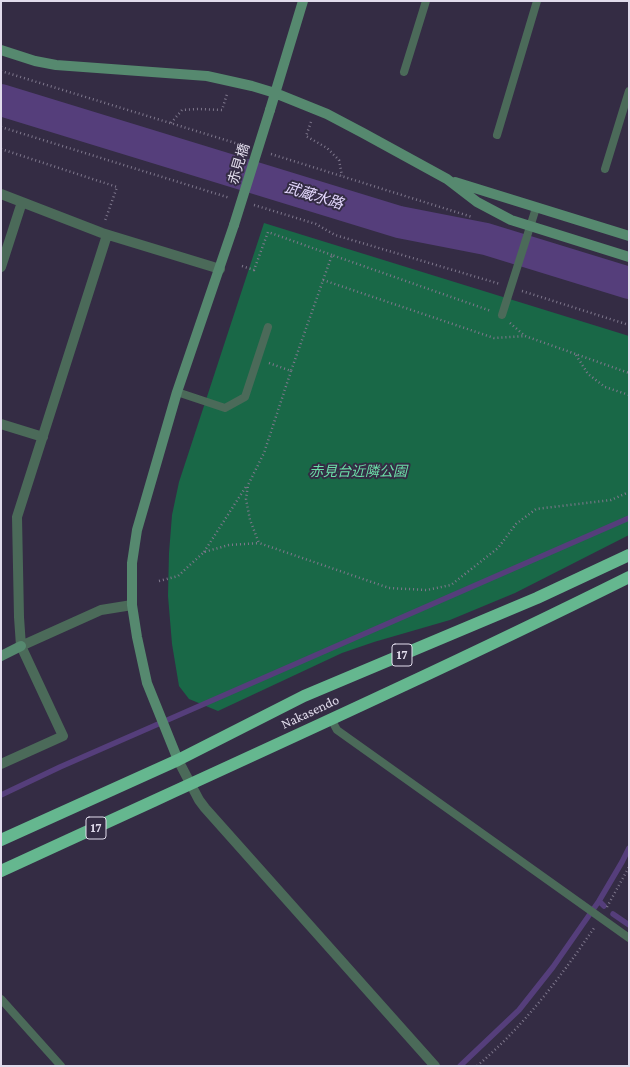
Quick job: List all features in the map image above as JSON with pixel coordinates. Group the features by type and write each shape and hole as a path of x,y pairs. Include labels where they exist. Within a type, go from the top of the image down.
{"highway":[{"name":"Nakasendo","path":"1,840 178,760 304,696 537,598 629,555"},
{"name":"Nakasendo","path":"1,871 331,719 548,617 629,577"}],"street":[{"name":"赤見橋","path":"178,760 147,684 137,637 132,605 132,563 137,530 177,392 220,269 304,1"},
{"path":"1,50 35,61 56,65 207,76 252,86 275,93 327,114 447,179 477,202 511,220 629,258"},
{"path":"447,179 629,236"},
{"path":"1,194 105,234 220,269"},
{"path":"1,267 22,202"},
{"path":"1,764 63,736 21,646 17,517 105,234"},
{"path":"1,424 43,437"},
{"path":"1,656 101,610 132,605"},
{"path":"178,760 190,784 205,808 435,1066"}],"lane":[{"path":"404,72 426,1"},
{"path":"497,135 537,1"},
{"path":"605,169 629,91"},
{"path":"502,315 536,208"},
{"path":"177,392 225,408 245,397 268,327"},
{"path":"331,719 337,730 629,938"},
{"path":"1,999 61,1066"}],"path":[{"path":"171,123 182,110 198,108 222,110 227,94"},
{"path":"311,121 306,136 327,148 339,160 342,176"},
{"path":"1,127 232,198"},
{"path":"1,149 117,187 105,234"},
{"path":"247,203 316,224 335,236 511,287 629,325"},
{"path":"242,266 254,270 268,232 502,315 525,336 629,373"},
{"path":"159,581 178,576 204,552 248,485 264,453 332,255"},
{"path":"323,280 494,338 525,336"},
{"path":"576,355 588,374 605,387 629,395"},
{"path":"257,360 291,371"},
{"path":"248,485 246,499 250,520 259,543"},
{"path":"204,552 229,545 259,543 389,588 427,590 451,586 498,548 516,524 536,509 611,500 629,492"},
{"path":"477,1066 493,1052 542,999 580,949 598,916 629,867"}],"green space":[{"name":"赤見台近隣公園","path":"264,223 629,336 629,535 515,593 450,620 342,653 218,711 189,699 179,686 172,644 168,596 172,515 179,482"}],"waterway":[{"name":"武蔵水路","path":"1,100 399,222 486,239 629,283"},
{"path":"1,795 60,767 629,518"},
{"path":"460,1066 519,1010 553,967 599,901 629,848"},
{"path":"599,901 604,906"},
{"path":"613,914 629,925"}]}
